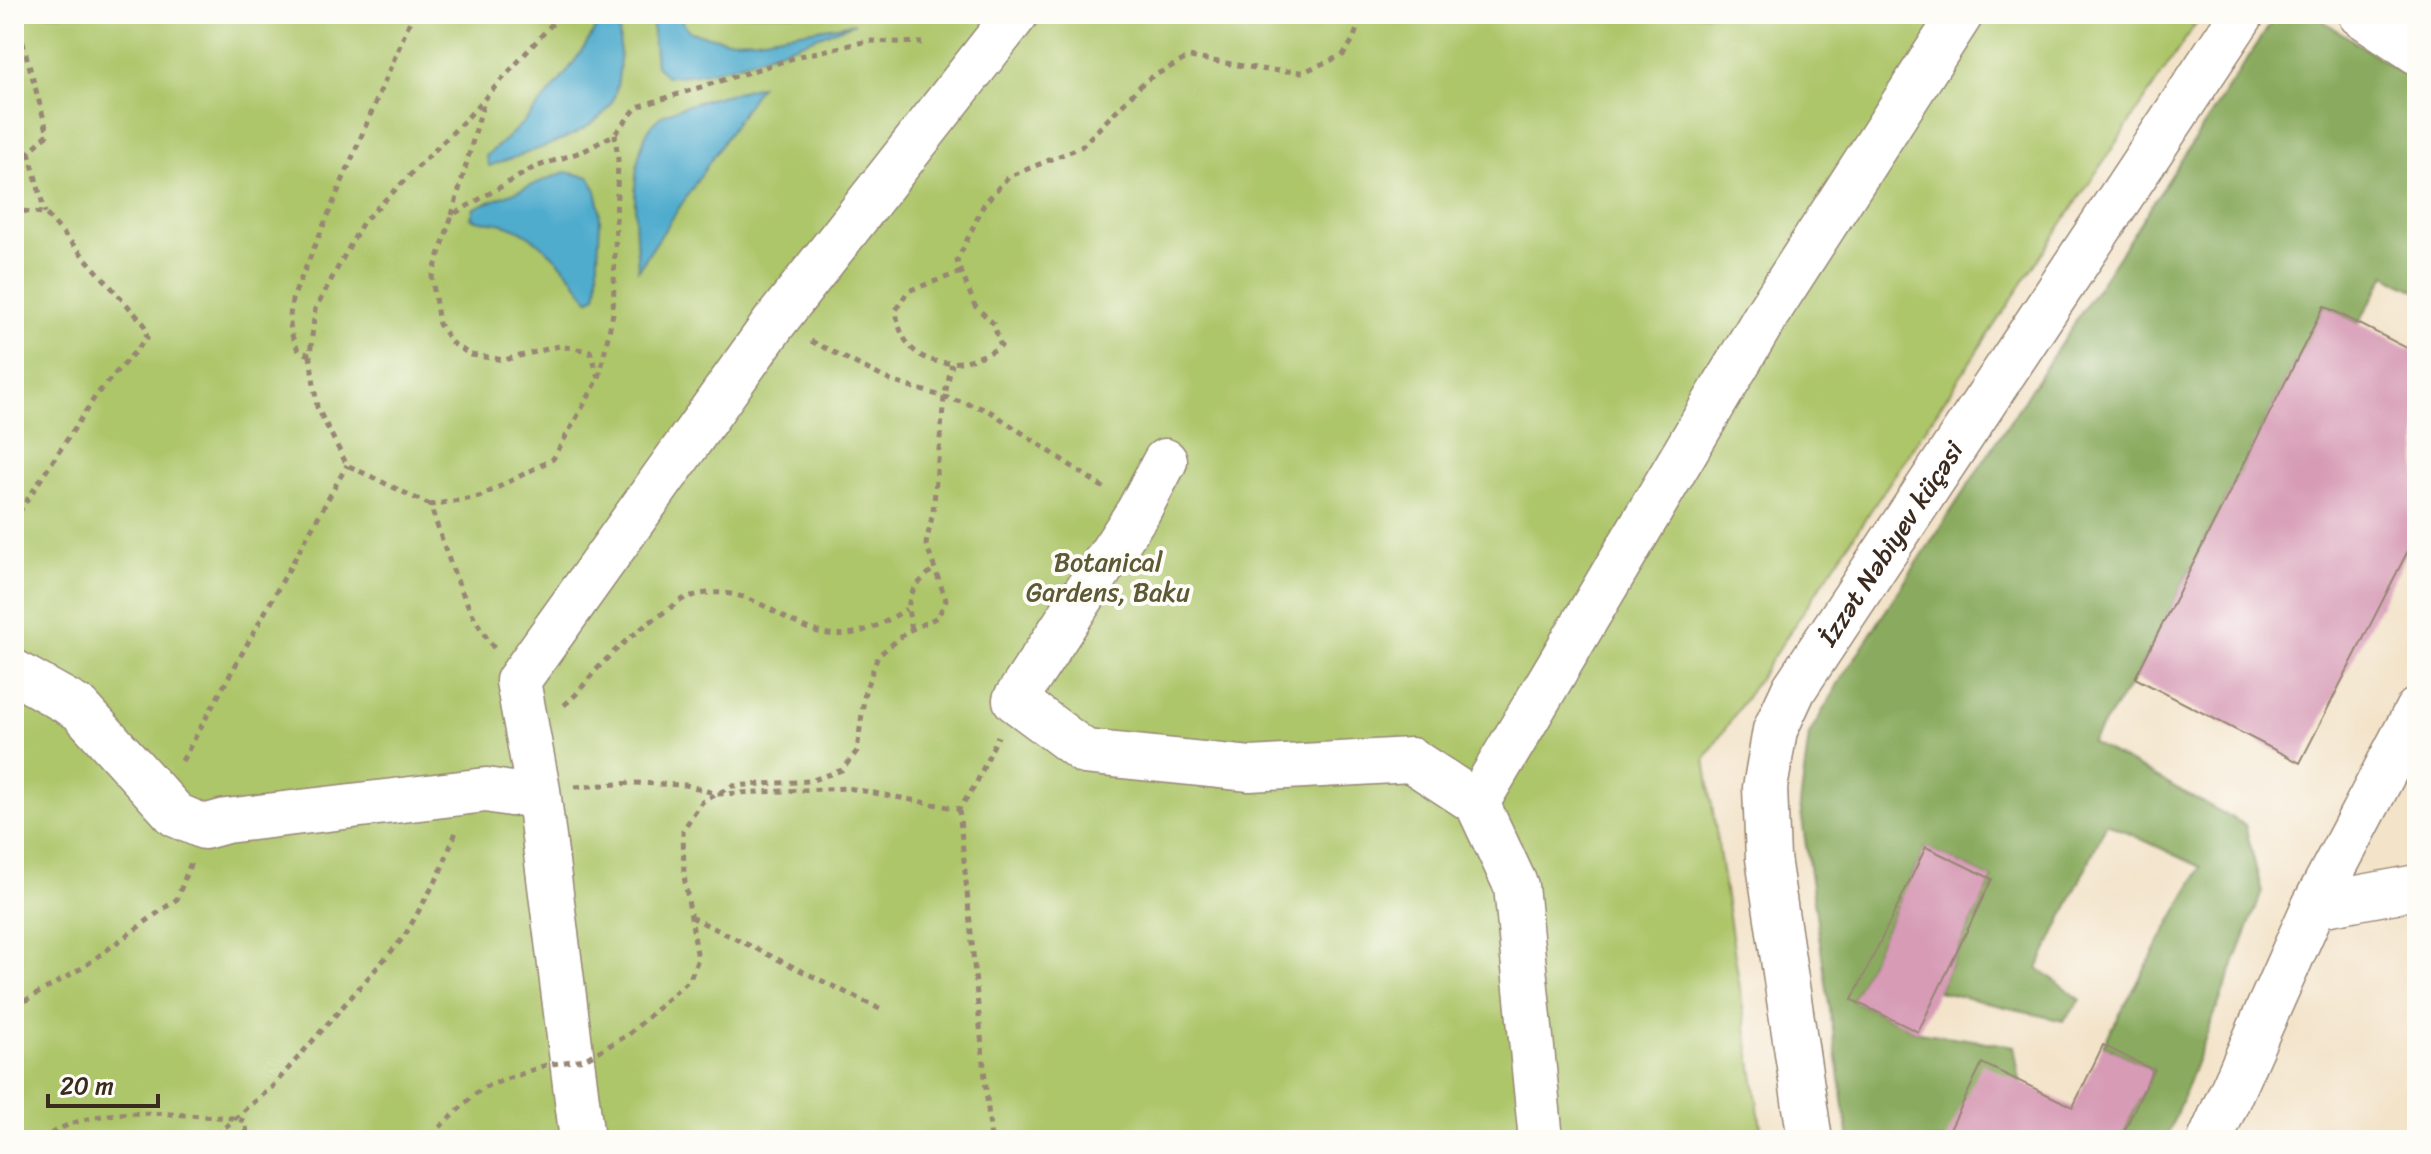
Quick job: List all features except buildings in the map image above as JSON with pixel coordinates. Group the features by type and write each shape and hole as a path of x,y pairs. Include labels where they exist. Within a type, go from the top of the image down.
{"main road":[{"path":"582,1140 538,790 522,697 774,323 1016,14"},
{"path":"1477,803 1767,314 1961,14"},
{"name":"İzzət Nəbiyev küçəsi","path":"1810,1140 1768,858 1765,788 1775,730 1794,689 2242,14"},
{"path":"2360,14 2417,52"},
{"path":"1165,461 1138,512 1015,700 1085,752 1250,769 1411,760 1477,803 1516,886 1541,1140"},
{"path":"14,672 80,709 176,815 204,827 226,821 474,794 486,790 511,794 538,790"},
{"path":"2210,1140 2314,906 2417,710"},
{"path":"2314,906 2417,887"}],"path":[{"path":"14,158 29,152 48,134 15,14"},
{"path":"310,355 299,351 291,337 288,326 292,300 413,14"},
{"path":"561,14 484,100 363,222 315,309 310,355 317,407 347,465 430,505 479,497 553,459 599,378 613,313 618,160 615,134"},
{"path":"961,272 908,291 896,310 897,326 916,353 931,361 952,364 975,360 1001,346 993,323 975,306 957,261 984,204 1008,177 1081,147 1146,80 1189,57 1267,70 1303,72 1343,55 1353,40 1362,14"},
{"path":"452,215 535,167 584,151 615,134 637,107 744,73 868,41 922,43"},
{"path":"484,100 432,277 439,324 452,343 471,355 504,360 559,346 590,351 599,378"},
{"path":"14,520 97,394 147,338 144,324 45,213 29,152"},
{"path":"14,218 22,211 45,213"},
{"path":"774,323 891,381 988,410 1138,512"},
{"path":"420,1140 428,1139 482,1088 546,1065 585,1059 628,1035 690,979 698,959 681,849 683,830 702,802 732,786 810,781 842,770 857,751 865,691 878,656 912,629 938,617 946,600 932,570 926,544 933,512 944,398 952,364"},
{"path":"153,790 178,768 347,465"},
{"path":"430,505 449,558 484,635 522,697 556,711 577,695 595,671 631,635 685,597 735,592 821,635 852,634 875,628 906,609"},
{"path":"912,629 906,609 911,594 932,570"},
{"path":"991,1140 959,809 975,786 1015,700"},
{"path":"538,790 633,783 686,785 717,794 848,788 959,809"},
{"path":"205,1140 272,1087 404,937 439,875 466,805 474,794"},
{"path":"14,1007 82,968 177,899 204,827"},
{"path":"691,917 882,1010"},
{"path":"41,1140 70,1125 116,1113 236,1118 246,1122 247,1140"}],"green space":[{"name":"Botanical Gardens, Baku","path":"14,14 2202,14 1705,759 1763,1140 14,1140"},
{"path":"2277,14 2313,14 2417,83 2417,292 2386,275 2359,323 2324,306 2135,678 2091,742 2245,825 2262,892 2166,1140 2120,1140 2153,1070 2103,1045 2201,867 2107,823 2038,968 2081,1000 2063,1021 1938,991 1992,879 1926,847 1852,1000 1918,1032 2014,1046 2020,1081 1945,1140 1849,1140 1800,805 1809,735 1841,679"}],"water":[{"path":"604,14 619,14 620,46 616,90 605,112 576,133 489,166 486,156 521,125 552,91 580,54"},
{"path":"651,14 676,14 690,32 726,40 757,39 855,23 736,65 688,75 666,76 656,65"},
{"path":"760,86 638,270 635,188 637,166 649,129 668,112"},
{"path":"565,172 590,177 598,197 598,286 596,296 588,300 552,254 528,235 503,224 471,218 474,208"}]}
